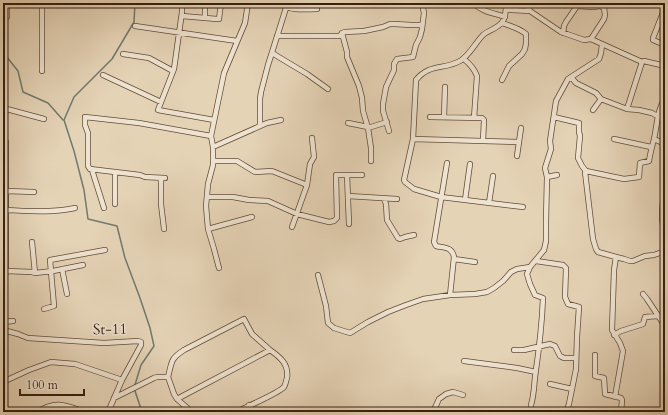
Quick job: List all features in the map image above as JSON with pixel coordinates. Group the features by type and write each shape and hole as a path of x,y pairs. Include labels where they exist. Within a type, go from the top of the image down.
{"street":[{"path":"7,3 7,17"},
{"path":"42,3 42,71"},
{"path":"182,3 182,16 173,71 158,110 214,120"},
{"path":"204,18 205,3"},
{"path":"182,16 219,19 221,3"},
{"path":"389,131 383,104 386,87 394,70 394,64 397,59 413,57 420,37 424,13 422,3"},
{"path":"473,3 479,8 505,17"},
{"path":"506,3 505,17 502,23 483,35 464,58 454,63 428,69 416,80 413,139 404,180 414,189 442,197 523,207"},
{"path":"525,3 530,11 563,33 584,40 591,39 642,62 644,61 665,66"},
{"path":"219,268 208,229 206,206 208,184 213,165 213,147 211,136 224,73 245,23 248,4 282,6 286,8 317,9"},
{"path":"563,33 564,26 577,4 593,7 600,6 604,8 604,19 591,39"},
{"path":"260,126 260,99 268,65 286,8"},
{"path":"506,9 530,11"},
{"path":"664,10 653,40 665,45"},
{"path":"502,23 520,29 526,34 525,49 522,54 509,66 502,80"},
{"path":"278,36 340,36 345,32 376,29 395,24 422,25"},
{"path":"135,26 237,41"},
{"path":"342,33 348,52 347,57 359,86 362,98 363,111 368,127 371,161"},
{"path":"531,405 534,396 540,346 543,298 535,295 527,274 530,267 544,250 546,241 547,177 545,168 551,149 550,140 556,101 571,77 599,59 602,44"},
{"path":"272,53 307,74 328,89"},
{"path":"123,54 149,58 173,71"},
{"path":"464,58 472,66 477,76 474,118"},
{"path":"627,109 642,62"},
{"path":"103,75 161,102"},
{"path":"571,77 576,83 596,93 601,99 627,109 652,113 658,117"},
{"path":"444,118 445,87"},
{"path":"554,117 580,124 578,158 586,171 624,179 639,177 640,163 649,161 661,104 665,98"},
{"path":"593,110 601,99"},
{"path":"3,108 44,119"},
{"path":"104,208 92,170 88,166 85,117 138,123 211,136"},
{"path":"430,117 482,118 484,120 483,141"},
{"path":"213,147 267,123 281,120"},
{"path":"348,123 368,127 387,122"},
{"path":"517,156 521,128"},
{"path":"292,227 307,184 310,164 314,157 312,138"},
{"path":"413,139 519,142"},
{"path":"614,139 651,147"},
{"path":"654,139 665,144"},
{"path":"3,140 6,142 5,172 7,191 5,267 3,284"},
{"path":"213,161 237,162 255,172 272,171 307,184"},
{"path":"446,163 434,242 436,246 450,249 453,252 454,259 450,295"},
{"path":"465,200 470,164"},
{"path":"92,170 163,178 161,204 164,229"},
{"path":"586,171 594,239 598,252 633,261 665,251"},
{"path":"115,172 115,204"},
{"path":"207,197 233,197 268,201 297,214 329,222 336,220 337,218 336,175 362,174"},
{"path":"347,175 349,224"},
{"path":"547,177 556,175"},
{"path":"489,203 494,176"},
{"path":"665,182 664,210 662,220 665,232"},
{"path":"7,191 34,192"},
{"path":"348,196 398,199"},
{"path":"384,199 386,204 387,220 398,238 400,239 414,235"},
{"path":"7,210 55,211 75,208"},
{"path":"208,229 252,217"},
{"path":"32,242 35,273"},
{"path":"44,309 54,306 50,260 105,250"},
{"path":"615,397 623,351 612,330 614,270 616,257"},
{"path":"454,259 475,262"},
{"path":"536,261 563,265 566,268 565,297 568,304 579,307 576,337 576,369 566,412"},
{"path":"5,267 35,273 52,272 83,265"},
{"path":"318,275 326,306 328,323 334,328 350,333 368,322 406,304 423,299 486,292 494,288 511,272 517,269 530,267"},
{"path":"62,270 66,294"},
{"path":"643,294 665,326"},
{"path":"614,335 621,331 640,326 645,317 658,316"},
{"path":"192,412 177,399 174,394 168,377 172,361 184,350 244,319 252,334 280,357 286,365 287,376 285,386 283,388 236,412"},
{"path":"3,322 13,322"},
{"name":"St-11","path":"3,330 28,338 104,343 141,342 141,345 122,380 108,412"},
{"path":"514,350 524,350 550,344 555,346 560,356 564,358 576,358"},
{"path":"177,399 270,350"},
{"path":"595,355 595,376 604,378 605,394 620,398 622,400 621,412"},
{"path":"464,361 536,372"},
{"path":"4,381 51,362 75,364 122,380"},
{"path":"114,398 157,377 168,377"},
{"path":"550,384 572,389"},
{"path":"433,412 439,399 446,394 453,392 463,395"},
{"path":"37,412 45,407 56,404 66,405 85,412"},
{"path":"249,405 253,412"}],"waterway":[{"path":"135,3 134,22 112,59 74,97 64,120 84,190 88,219 117,226 125,258 150,328 154,346 141,365 134,388 142,412"},
{"path":"3,54 18,71 23,92 48,103 63,120"}]}
